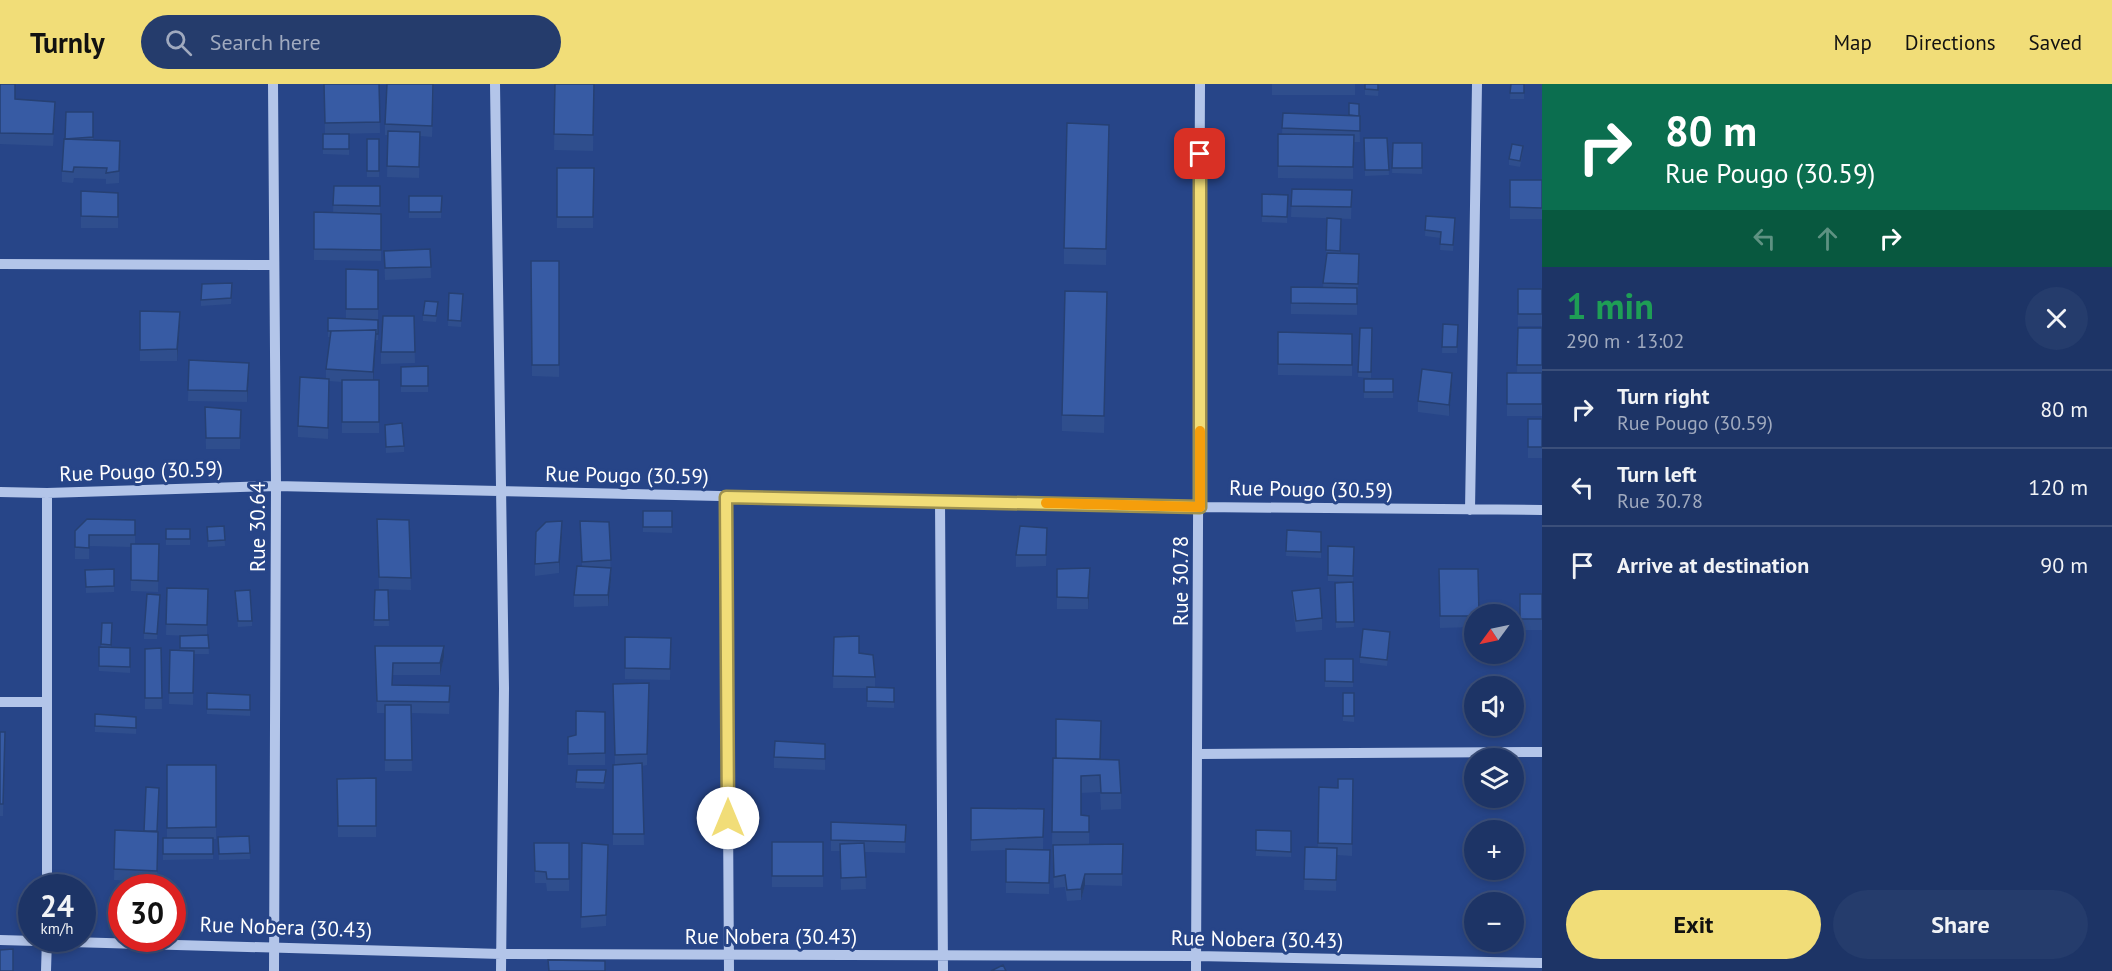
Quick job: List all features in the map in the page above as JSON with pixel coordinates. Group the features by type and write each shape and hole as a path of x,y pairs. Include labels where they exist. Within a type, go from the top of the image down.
{"street":[{"name":"Rue 30.64","path":"273,84 276,486 274,971"},
{"path":"495,84 504,688 501,971"},
{"name":"Rue 30.78","path":"1196,971 1199,754 1200,84"},
{"path":"1470,510 1477,84"},
{"path":"0,264 273,266"},
{"name":"Rue Pougo (30.59)","path":"0,492 47,493 276,486 1200,507 1542,510"},
{"path":"47,493 47,874"},
{"path":"726,497 729,971"},
{"path":"940,501 943,971"},
{"path":"0,702 46,702"},
{"path":"1199,754 1542,752"},
{"name":"Rue Nobera (30.43)","path":"0,940 18,940"},
{"name":"Rue Nobera (30.43)","path":"96,941 501,954 1196,956 1468,967 1542,963"},
{"path":"46,971 47,952"}],"building":[{"path":"0,84 15,84 15,99 55,102 53,134 0,133"},
{"path":"324,84 379,84 380,122 325,123"},
{"path":"387,84 433,84 432,126 385,124"},
{"path":"555,84 594,84 593,135 554,134"},
{"path":"1365,84 1378,84 1378,90 1365,89"},
{"path":"1511,84 1524,84 1524,93 1510,93"},
{"path":"1349,103 1359,104 1359,116 1349,115"},
{"path":"66,112 93,112 93,137 65,139"},
{"path":"1283,113 1360,116 1360,131 1282,128"},
{"path":"1067,123 1109,125 1106,249 1064,248"},
{"path":"388,131 420,132 419,167 387,166"},
{"path":"323,134 349,134 349,149 323,149"},
{"path":"1278,134 1354,135 1353,167 1278,166"},
{"path":"1364,138 1387,138 1389,170 1365,170"},
{"path":"64,139 120,141 119,171 106,173 107,168 74,167 73,172 62,171"},
{"path":"367,139 379,139 379,171 367,171"},
{"path":"1393,143 1422,143 1422,168 1392,168"},
{"path":"1512,144 1523,146 1520,161 1509,159"},
{"path":"557,168 594,168 593,217 557,217"},
{"path":"1510,180 1542,180 1542,208 1510,207"},
{"path":"334,186 380,186 380,206 333,205"},
{"path":"1292,189 1352,190 1351,207 1291,206"},
{"path":"81,191 118,193 118,217 81,216"},
{"path":"1262,194 1288,195 1287,217 1262,216"},
{"path":"409,196 442,196 441,212 409,212"},
{"path":"314,212 381,214 381,250 314,249"},
{"path":"1426,216 1455,218 1453,245 1440,244 1441,232 1425,230"},
{"path":"1327,218 1341,219 1340,251 1326,250"},
{"path":"430,249 431,267 385,268 384,251"},
{"path":"1327,253 1359,254 1358,284 1323,283"},
{"path":"531,261 559,261 559,365 532,365"},
{"path":"346,269 378,270 378,309 346,309"},
{"path":"232,283 231,298 201,300 202,284"},
{"path":"1291,287 1357,288 1357,304 1291,303"},
{"path":"1518,289 1542,289 1542,314 1518,314"},
{"path":"1065,291 1107,292 1104,416 1062,415"},
{"path":"449,293 463,294 461,321 448,320"},
{"path":"425,301 438,302 436,316 423,315"},
{"path":"140,311 180,312 177,349 140,350"},
{"path":"383,316 414,316 415,352 381,352"},
{"path":"328,318 378,320 378,334 376,330 328,331"},
{"path":"1443,324 1458,325 1457,347 1442,347"},
{"path":"1360,328 1372,328 1371,372 1358,372"},
{"path":"1518,328 1542,328 1542,365 1517,365"},
{"path":"376,330 373,372 326,369 331,331"},
{"path":"1278,332 1352,334 1352,365 1278,364"},
{"path":"189,360 249,363 247,391 188,390"},
{"path":"428,366 428,386 401,386 401,367"},
{"path":"1422,369 1452,373 1449,405 1418,401"},
{"path":"1507,373 1542,373 1542,404 1507,404"},
{"path":"300,377 329,379 328,428 298,426"},
{"path":"1364,379 1393,379 1393,392 1364,392"},
{"path":"342,380 379,380 379,422 342,422"},
{"path":"205,407 241,410 240,438 206,438"},
{"path":"1528,419 1542,419 1542,447 1528,447"},
{"path":"402,423 404,446 386,447 385,425"},
{"path":"643,511 672,511 672,527 643,527"},
{"path":"87,519 135,520 135,535 89,535 89,548 75,547 75,531"},
{"path":"377,519 409,520 411,578 379,577"},
{"path":"562,521 559,562 535,564 536,532 546,522"},
{"path":"580,521 609,522 611,560 582,562"},
{"path":"224,526 225,540 208,541 207,527"},
{"path":"1020,526 1047,528 1046,555 1016,555"},
{"path":"166,529 190,529 190,539 166,539"},
{"path":"1287,530 1321,532 1321,552 1286,551"},
{"path":"131,544 159,544 158,581 131,580"},
{"path":"1328,546 1354,547 1353,576 1328,575"},
{"path":"577,566 611,568 608,595 574,595"},
{"path":"1090,568 1088,598 1057,597 1057,569"},
{"path":"114,569 114,586 86,587 85,570"},
{"path":"1439,569 1478,569 1479,604 1464,604 1464,616 1440,616"},
{"path":"1353,582 1354,622 1336,622 1335,583"},
{"path":"167,588 208,589 207,625 166,624"},
{"path":"1320,588 1322,618 1296,621 1292,591"},
{"path":"250,590 252,621 238,621 235,591"},
{"path":"375,590 388,590 389,620 374,620"},
{"path":"147,594 160,595 157,634 144,633"},
{"path":"1520,594 1542,594 1542,619 1524,619 1524,604 1520,604"},
{"path":"102,623 112,623 111,645 101,644"},
{"path":"1363,629 1390,632 1387,660 1360,657"},
{"path":"208,635 209,648 180,648 180,636"},
{"path":"859,636 859,653 873,655 875,677 833,676 834,637"},
{"path":"625,637 671,638 670,669 625,668"},
{"path":"375,646 444,646 440,663 393,663 392,685 450,686 449,702 377,701"},
{"path":"99,647 130,648 130,667 99,666"},
{"path":"161,648 162,698 145,698 145,649"},
{"path":"170,650 194,651 193,693 169,693"},
{"path":"1325,659 1353,659 1353,682 1325,681"},
{"path":"649,683 647,754 615,755 613,684"},
{"path":"867,687 894,688 894,702 867,701"},
{"path":"207,693 250,695 250,710 207,709"},
{"path":"1343,693 1354,693 1354,716 1343,716"},
{"path":"385,705 411,705 412,760 385,760"},
{"path":"576,711 605,712 605,753 568,754 568,737 576,735"},
{"path":"95,714 136,717 136,728 95,726"},
{"path":"1056,719 1101,721 1100,759 1056,758"},
{"path":"0,732 5,732 3,804 0,804"},
{"path":"775,741 825,744 825,759 774,757"},
{"path":"1053,758 1119,760 1121,793 1101,793 1100,775 1081,776 1081,815 1089,816 1089,832 1052,832"},
{"path":"642,763 644,834 613,834 613,765"},
{"path":"167,765 216,765 216,827 167,828"},
{"path":"577,770 606,770 604,783 576,782"},
{"path":"376,778 376,826 338,826 337,779"},
{"path":"1338,779 1353,779 1352,844 1318,843 1319,787 1338,788"},
{"path":"146,787 159,788 157,831 144,831"},
{"path":"971,808 1044,809 1043,837 971,840"},
{"path":"831,822 906,825 905,842 831,840"},
{"path":"115,830 158,832 157,871 114,869"},
{"path":"1256,830 1291,831 1291,852 1256,850"},
{"path":"249,836 250,853 219,854 218,837"},
{"path":"163,838 213,838 213,854 163,854"},
{"path":"772,842 823,842 823,876 772,876"},
{"path":"534,843 569,843 569,879 547,879 546,872 535,871"},
{"path":"582,843 608,845 606,915 581,917"},
{"path":"864,843 866,877 841,878 840,844"},
{"path":"1123,844 1122,874 1085,874 1081,889 1067,890 1065,875 1054,877 1053,845"},
{"path":"1305,847 1337,848 1336,880 1304,879"},
{"path":"1006,849 1050,850 1049,883 1006,882"},
{"path":"13,949 13,971 0,971 0,950"},
{"path":"548,960 605,961 605,971 549,971"},
{"path":"1003,965 1006,971 991,971"}],"slow traffic":[{"path":"1046,503 1200,507 1200,431"}],"route":[{"path":"728,818 726,497 1200,507 1200,154"}]}
